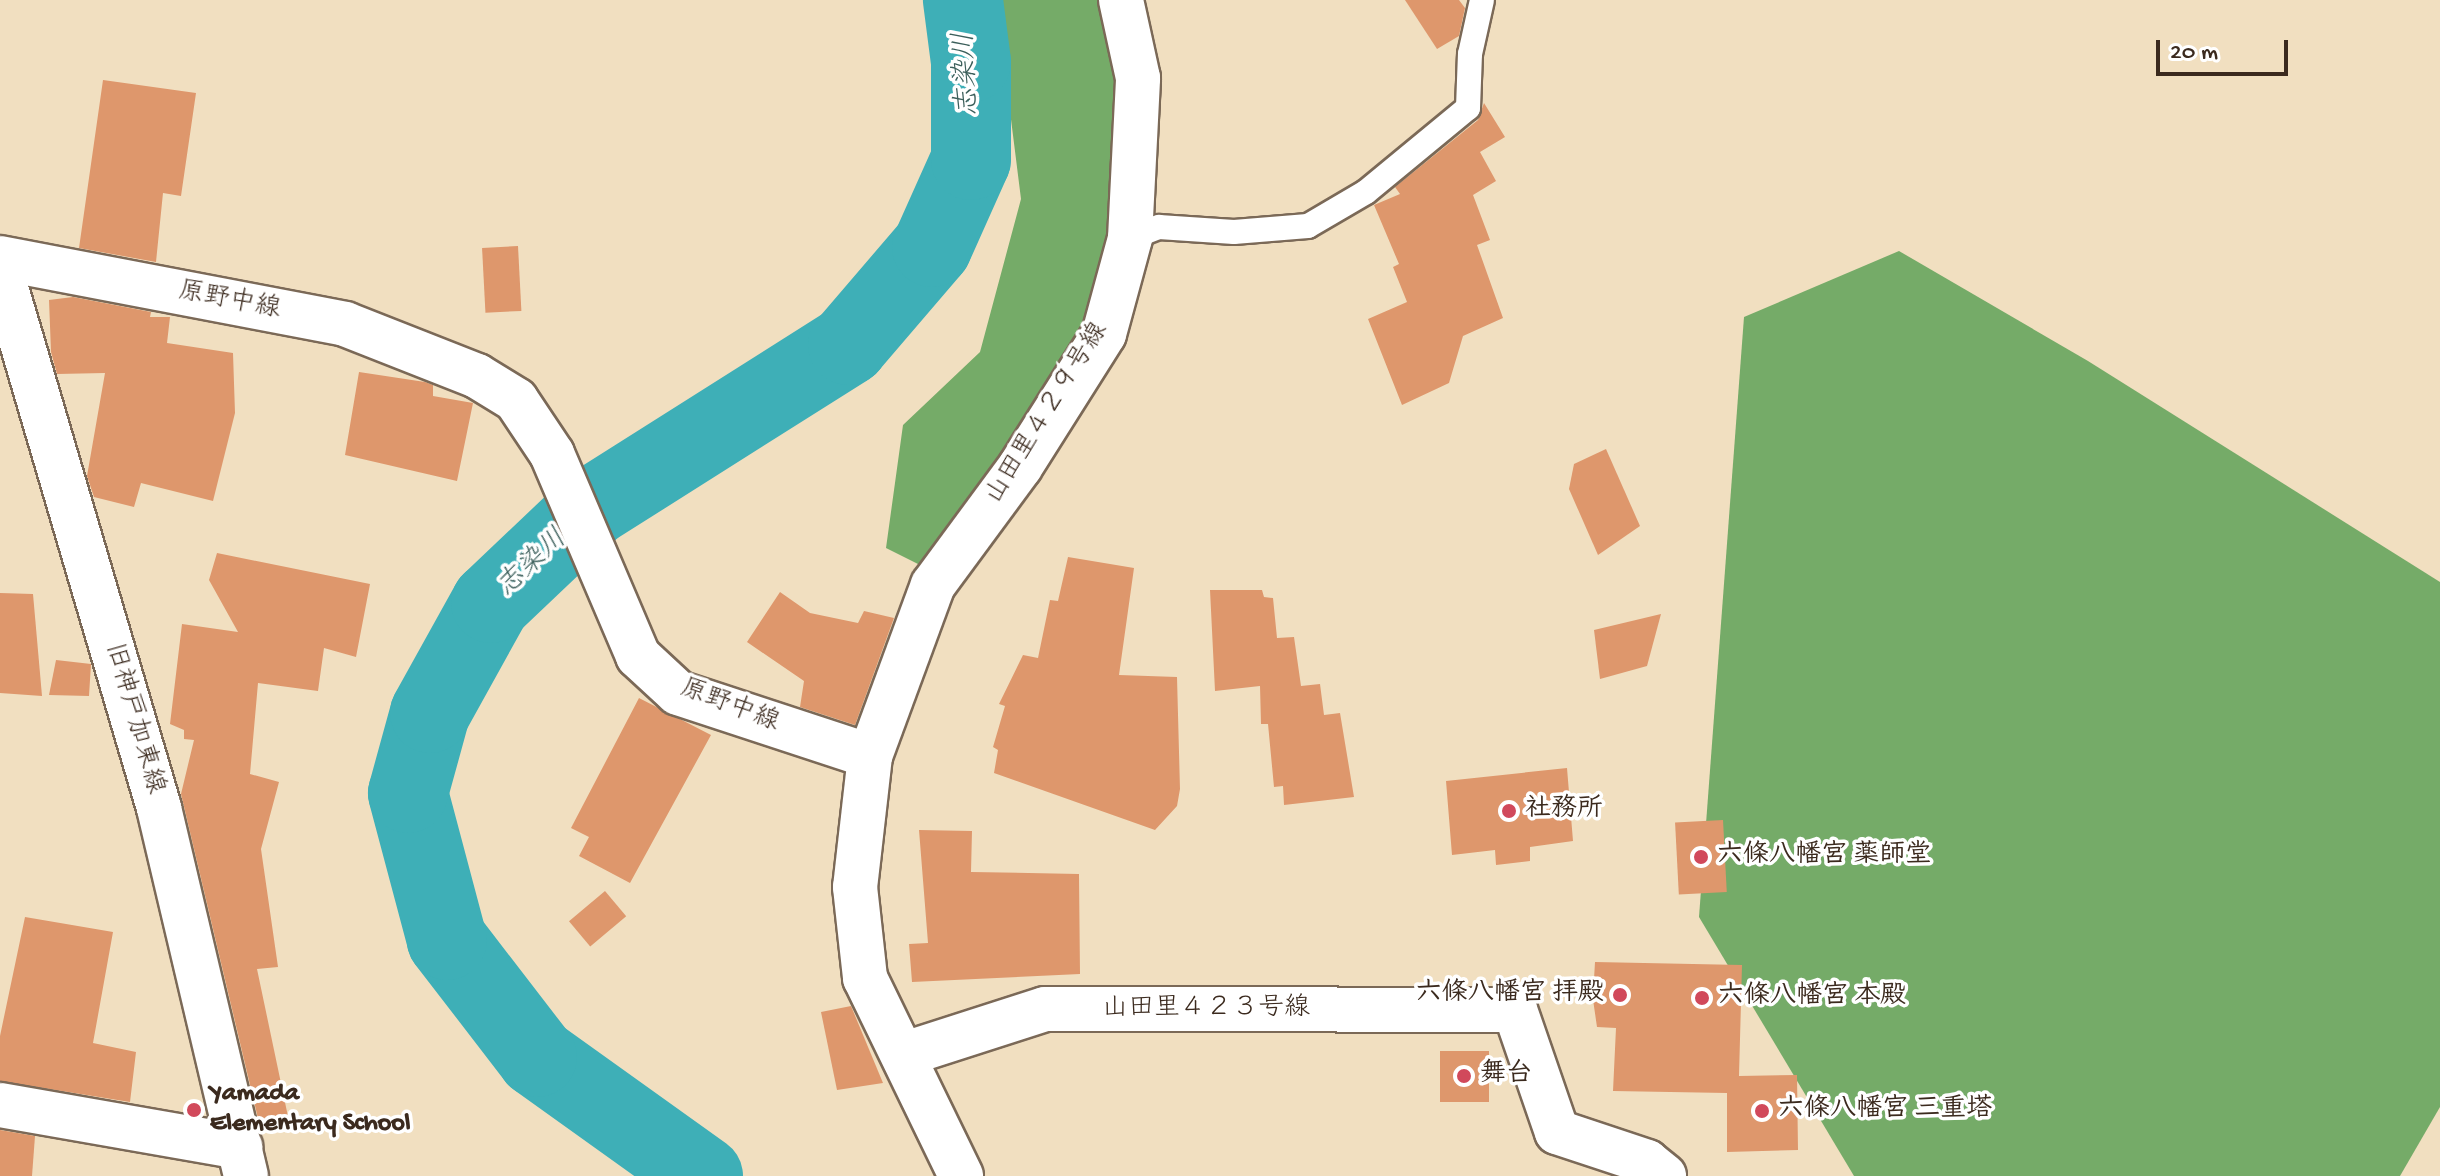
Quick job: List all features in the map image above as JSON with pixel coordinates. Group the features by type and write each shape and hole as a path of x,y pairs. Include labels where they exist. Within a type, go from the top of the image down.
{"street":[{"name":"山田里４２９号線","path":"870,756 933,585 1020,467 1104,334 1130,238 1138,78 1121,0"},
{"name":"原野中線","path":"0,258 345,324 477,376 516,400 552,454 638,656 678,693 870,756"},
{"name":"旧神戸加東線","path":"0,268 159,808 243,1162"},
{"path":"870,756 855,887 865,978 905,1054 961,1176"},
{"name":"山田里４２３号線","path":"905,1054 1045,1009 1515,1010 1557,1132 1647,1162 1664,1176"},
{"path":"0,1105 243,1162"}],"lane":[{"path":"1130,238 1159,227 1234,232 1308,226 1366,192 1468,108 1470,54 1482,0"}],"green space":[{"path":"996,0 1110,0 1130,238 1092,331 926,568 886,548 903,425 980,352 1021,199"},
{"path":"1899,251 2088,361 2440,582 2440,1107 2400,1176 1854,1176 1699,917 1744,317"}],"building":[{"path":"1405,0 1459,0 1465,8 1459,36 1437,49"},
{"path":"103,80 196,93 181,196 163,193 156,262 79,248"},
{"path":"1484,103 1505,137 1480,152 1496,181 1473,195 1490,240 1477,245 1503,318 1463,336 1449,383 1402,405 1368,319 1407,302 1393,267 1399,264 1374,205 1400,194 1395,187 1478,120"},
{"path":"518,246 521,311 485,313 482,248"},
{"path":"73,297 151,312 150,317 170,317 167,343 233,353 235,413 213,501 141,483 134,507 94,497 87,476 105,373 57,374 51,352 49,300"},
{"path":"359,372 425,382 433,385 433,396 473,403 457,481 345,455"},
{"path":"1606,449 1640,526 1598,555 1569,489 1574,464"},
{"path":"217,553 370,584 356,657 324,648 318,691 258,683 250,774 279,782 261,849 278,967 257,969 290,1126 261,1131 181,794 194,740 184,739 184,730 170,724 182,624 238,632 209,580"},
{"path":"1068,557 1134,568 1119,675 1177,677 1180,789 1177,806 1155,830 994,773 998,750 993,747 1005,706 999,704 1023,655 1038,658 1050,600 1058,601"},
{"path":"1210,590 1262,590 1264,597 1273,598 1277,638 1294,637 1301,686 1320,684 1324,715 1340,713 1354,797 1284,805 1283,786 1274,787 1268,724 1261,724 1260,686 1215,691"},
{"path":"780,592 810,613 858,623 864,611 894,618 855,725 800,707 804,681 747,642"},
{"path":"0,593 33,594 42,696 0,693"},
{"path":"1661,614 1647,666 1600,679 1594,630"},
{"path":"56,660 91,664 89,696 49,695"},
{"path":"639,698 711,735 630,883 579,856 589,837 571,828"},
{"name":"社務所","path":"1567,768 1573,841 1530,847 1530,861 1496,865 1495,850 1452,855 1446,781"},
{"name":"六條八幡宮 薬師堂","path":"1723,820 1727,892 1679,894 1675,823"},
{"path":"919,830 972,831 971,872 1079,874 1080,974 912,982 909,944 928,943"},
{"path":"605,891 626,916 590,946 569,921"},
{"path":"25,917 113,932 93,1043 136,1052 130,1102 0,1081 0,1036"},
{"path":"1595,962 1742,965 1739,1076 1797,1075 1798,1150 1727,1152 1727,1093 1613,1091 1616,1028 1597,1027 1590,979 1594,979"},
{"path":"851,1006 883,1083 837,1090 821,1012"},
{"name":"舞台","path":"1440,1051 1489,1051 1489,1102 1440,1102"},
{"path":"0,1130 35,1136 32,1176 0,1176"}],"waterway":[{"name":"志染川","path":"703,1176 537,1057 447,940 408,793 430,713 491,603 592,507 848,345 932,247 971,160 971,62 963,0"}],"place":[{"name":"社務所","path":"1509,811"},
{"name":"六條八幡宮 薬師堂","path":"1701,857"},
{"name":"六條八幡宮 拝殿","path":"1620,995"},
{"name":"六條八幡宮 本殿","path":"1702,998"},
{"name":"舞台","path":"1464,1076"},
{"name":"Yamada Elementary School","path":"194,1110"},
{"name":"六條八幡宮 三重塔","path":"1762,1111"}]}
